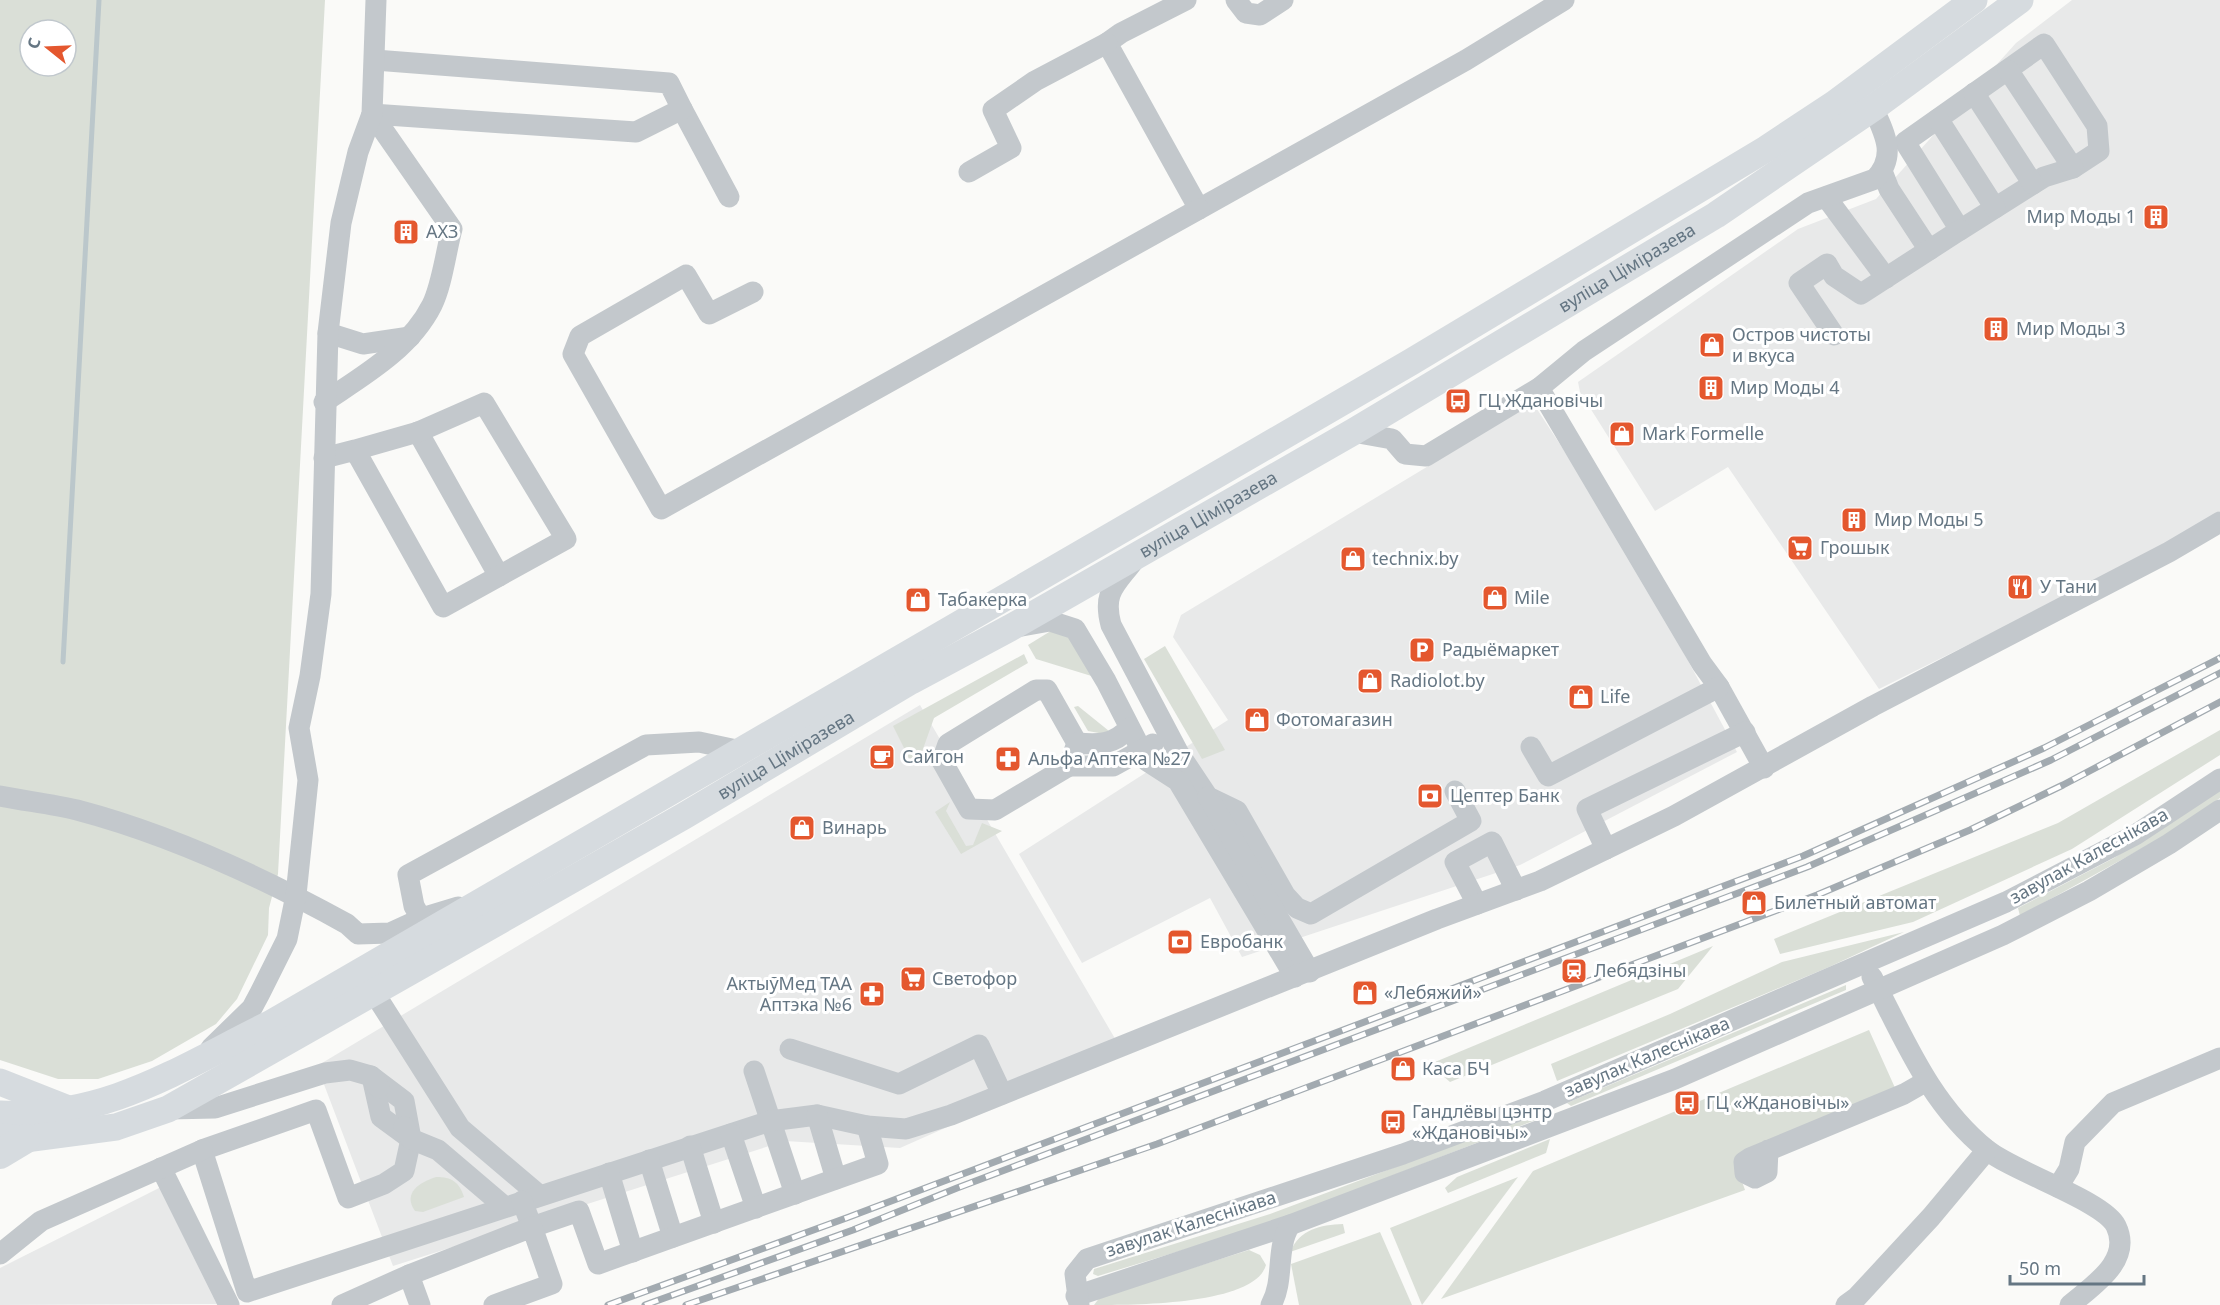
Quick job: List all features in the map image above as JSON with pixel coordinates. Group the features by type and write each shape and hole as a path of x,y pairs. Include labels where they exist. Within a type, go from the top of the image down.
{"main road":[{"name":"вуліца Ціміразева","path":"8,1143 116,1127 168,1109 373,991 430,934 1411,362 1766,149 1834,104 1974,0"},
{"name":"вуліца Ціміразева","path":"0,1114 73,1111 155,1084 202,1057 270,1024 398,948 684,816 911,681 1010,628 1353,432 1716,215 1874,108 2020,0"},
{"path":"0,1082 73,1111"}],"street":[{"path":"202,1057 252,1008 287,939 296,895 308,780 299,728 310,676 321,594 324,402 328,333 341,223 358,152 372,114 376,0"},
{"path":"969,172 1011,148 993,110 1035,81 1186,0"},
{"path":"1236,0 1246,13 1260,15 1282,0"},
{"path":"753,292 709,314 687,275 580,336 573,354 661,509 1466,60 1564,0"},
{"path":"1107,43 1199,209"},
{"path":"1834,335 1799,283 1827,264 1834,276 1861,294 2032,184 2044,177 2073,168 2099,151 2097,126 2044,44 1905,142 1960,230"},
{"path":"375,60 669,83 729,197"},
{"path":"2008,70 2073,168"},
{"path":"1974,93 2032,184"},
{"path":"1353,432 1392,439 1405,454 1426,456 1539,388 1584,351 1808,203 1862,185 1882,171 1889,157 1888,143 1874,108"},
{"path":"372,114 636,132 682,109"},
{"path":"324,402 383,362 410,337 433,303 452,229 372,114"},
{"path":"1938,120 1995,208"},
{"path":"1882,171 1888,189 1929,250"},
{"path":"1826,197 1886,278"},
{"path":"328,333 363,344 410,337"},
{"path":"1539,388 1702,664 1719,687 1764,768"},
{"path":"324,458 418,432 484,403 566,539 443,608 356,450"},
{"path":"418,432 499,576"},
{"path":"202,1150 246,1298 522,1201 770,1121 817,1115 867,1126 906,1129 1002,1094 1516,890 1606,849 1764,768 1873,706 2169,552 2220,522"},
{"path":"1139,554 1107,597 1107,608 1128,660 1169,736 1208,797 1303,974"},
{"path":"1010,628 1050,621 1076,629 1147,761 1178,780 1303,974"},
{"path":"1532,747 1548,776 1719,687"},
{"path":"1069,766 1077,742 1047,690 1036,690 948,744 942,761 969,809 995,810 1069,766 1113,766 1169,736"},
{"path":"1077,742 1102,745 1121,737 1129,728"},
{"path":"1606,849 1587,809 1745,732"},
{"path":"430,934 414,906 408,875 646,745 699,742 741,751"},
{"name":"завулак Калеснікава","path":"2220,779 2113,848 2006,902 1865,965 1545,1101 1403,1154 1098,1254 1081,1264 1075,1274 1077,1300 1290,1225 1675,1079 2002,935 2090,891 2169,844 2220,810"},
{"path":"1208,797 1237,811 1285,894 1297,908 1311,914 1471,821 1455,791"},
{"path":"0,796 76,810 158,835 296,895 347,924 358,934 430,934"},
{"path":"1477,904 1455,862 1492,842 1516,890"},
{"path":"1865,965 1925,1082 1987,1150 2026,1174 2058,1187 2096,1207 2115,1224 2120,1240 2115,1264 2070,1305"},
{"path":"344,980 373,991 460,1128 522,1201 552,1284 494,1305"},
{"path":"790,1049 899,1084 979,1045 1002,1094"},
{"path":"2058,1187 2069,1169 2075,1142 2112,1103 2220,1058"},
{"path":"168,1109 215,1108 325,1073 350,1070 372,1076 411,1139 438,1150 522,1201"},
{"path":"754,1071 795,1194"},
{"path":"1768,1150 1904,1094 1925,1082"},
{"path":"0,1254 41,1221 202,1150 316,1110 348,1198 384,1184 404,1171 411,1139"},
{"path":"817,1115 836,1179"},
{"path":"342,1305 410,1275 579,1211 598,1264 878,1164 867,1126"},
{"path":"731,1134 756,1208"},
{"path":"690,1146 714,1223"},
{"path":"1846,1305 1857,1297 1931,1217 1987,1150"},
{"path":"649,1160 674,1237"},
{"path":"161,1168 229,1305"},
{"path":"609,1173 633,1252"},
{"name":"завулак Калеснікава","path":"1271,1305 1279,1283 1283,1236 1290,1225"},
{"path":"410,1275 420,1305"}],"shaded area":[{"path":"0,0 325,0 278,874 269,908 268,935 237,999 216,1024 152,1061 98,1079 58,1079 0,1060"},
{"path":"2072,0 2220,0 2220,511 2173,543 1879,689 1728,467 1655,511 1580,392 1578,382 1798,229 1876,199 2016,43"},
{"path":"1533,403 1627,547 1737,752 1520,865 1242,957 1210,898 1082,963 1019,854 1228,720 1173,637 1181,615"},
{"path":"1054,629 1064,630 1098,678 1036,659 1028,645"},
{"path":"1165,646 1225,750 1202,759 1144,659"},
{"path":"1024,654 1028,663 934,718 918,763 911,762 893,726"},
{"path":"920,705 1117,1042 979,1113 900,1148 785,1141 393,1266 317,1066"},
{"path":"1078,706 1109,731 1104,734 1088,731 1074,707"},
{"path":"2220,730 2220,755 2072,849 1913,922 1780,954 1774,939 2058,823"},
{"path":"2220,789 2220,798 2170,833 2020,916 2018,908 2114,858"},
{"path":"950,802 946,811 966,846 973,845 982,823 1002,831 961,854 935,812"},
{"path":"1904,932 1829,967 1557,1081 1551,1064 1670,1014 1782,962"},
{"path":"1713,946 1678,989 1450,1082 1434,1068 1435,1062"},
{"path":"1846,985 1846,990 1571,1106 1567,1103"},
{"path":"1869,1030 1896,1090 1734,1159 1745,1190 1441,1299 1533,1171"},
{"path":"1537,1114 1538,1119 1268,1224 1098,1276 1093,1274 1094,1269 1270,1214"},
{"path":"1550,1139 1546,1153 1448,1193 1445,1188 1457,1177"},
{"path":"436,1177 454,1181 464,1197 423,1212 415,1211 411,1199 415,1189"},
{"path":"1518,1177 1422,1305 1390,1228"},
{"path":"163,1186 218,1304 0,1305 0,1268"},
{"path":"1343,1224 1345,1233 1290,1252 1294,1244 1305,1233 1319,1227"},
{"path":"1380,1232 1412,1305 1299,1305 1291,1264"},
{"path":"1249,1250 1260,1255 1266,1265 1257,1278 1240,1288 1191,1300 1094,1305 1100,1297"}],"waterway":[{"path":"63,662 99,0"}],"railway":[{"path":"608,1305 849,1217 1803,856 2044,748 2220,658"},
{"path":"645,1305 853,1230 957,1188 1807,867 2051,760 2220,673"},
{"path":"686,1305 1157,1144 1817,895 1970,830 2063,785 2220,702"}],"place":[{"name":"Мир Моды 1","path":"2156,217"},
{"name":"АХЗ","path":"406,232"},
{"name":"Мир Моды 3","path":"1996,329"},
{"name":"Остров чистоты и вкуса","path":"1712,345"},
{"name":"Мир Моды 4","path":"1711,388"},
{"name":"ГЦ Ждановічы","path":"1458,401"},
{"name":"Mark Formelle","path":"1622,434"},
{"name":"Мир Моды 5","path":"1854,520"},
{"name":"Грошык","path":"1800,548"},
{"name":"technix.by","path":"1353,559"},
{"name":"У Тани","path":"2020,587"},
{"name":"Mile","path":"1495,598"},
{"name":"Табакерка","path":"918,600"},
{"name":"Радыёмаркет","path":"1422,650"},
{"name":"Radiolot.by","path":"1370,681"},
{"name":"Life","path":"1581,697"},
{"name":"Фотомагазин","path":"1257,720"},
{"name":"Сайгон","path":"882,757"},
{"name":"Альфа Аптека №27","path":"1008,759"},
{"name":"Цептер Банк","path":"1430,796"},
{"name":"Винарь","path":"802,828"},
{"name":"Билетный автомат","path":"1754,903"},
{"name":"Евробанк","path":"1180,942"},
{"name":"Лебядзіны","path":"1574,971"},
{"name":"Светофор","path":"913,979"},
{"name":"«Лебяжий»","path":"1365,993"},
{"name":"АктыўМед ТАА Аптэка №6","path":"872,994"},
{"name":"Каса БЧ","path":"1403,1069"},
{"name":"ГЦ «Ждановічы»","path":"1687,1103"},
{"name":"Гандлёвы цэнтр «Ждановічы»","path":"1393,1122"}]}
